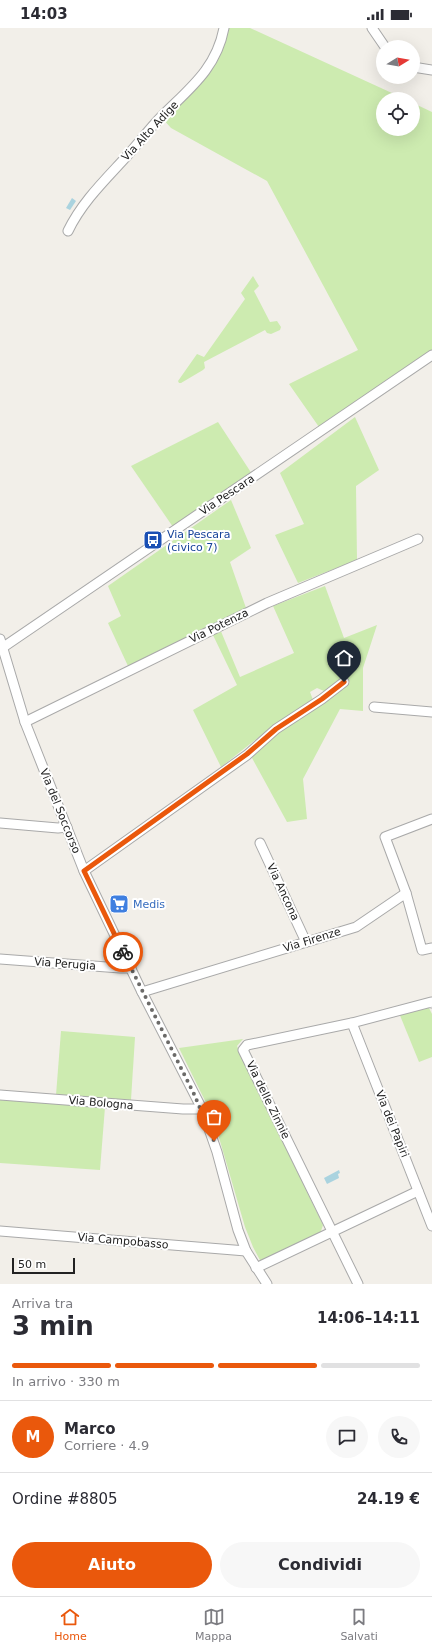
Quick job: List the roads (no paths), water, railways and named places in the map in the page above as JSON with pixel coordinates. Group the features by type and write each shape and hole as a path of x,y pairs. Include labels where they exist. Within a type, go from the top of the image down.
{"street":[{"name":"Via Alto Adige","path":"68,231 75,216 95,190 158,120 202,78 213,58 224,28"},
{"path":"372,28 380,40"},
{"path":"420,68 432,70"},
{"name":"Via Pescara","path":"1,644 432,355"},
{"name":"Via Potenza","path":"25,722 267,603 418,539"},
{"name":"Via del Soccorso","path":"1,644 25,722 84,871 142,992 202,1109 210,1129 238,1230 246,1251 267,1284"},
{"path":"84,871 247,754 276,729 322,699 344,682"},
{"path":"374,707 432,712"},
{"path":"432,819 385,838 406,893 422,950 432,948"},
{"path":"0,823 58,828 67,826"},
{"name":"Via Ancona","path":"260,842 306,942"},
{"name":"Via Firenze","path":"142,992 356,926 406,893"},
{"name":"Via Perugia","path":"0,959 131,968"},
{"name":"Via delle Zinnie","path":"358,1284 243,1050 247,1045 352,1023 432,1002"},
{"name":"Via dei Papiri","path":"352,1023 432,1226"},
{"name":"Via Bologna","path":"0,1095 183,1109 202,1109"},
{"path":"256,1268 418,1191"},
{"name":"Via Campobasso","path":"0,1231 246,1251"}],"water":[{"path":"72,198 76,201 70,210 66,208"},
{"path":"339,1170 339,1178 327,1184 324,1178"}],"place":[{"name":"Via Pescara (civico 7)","path":"153,540"},
{"name":"Medis","path":"119,904"}]}
